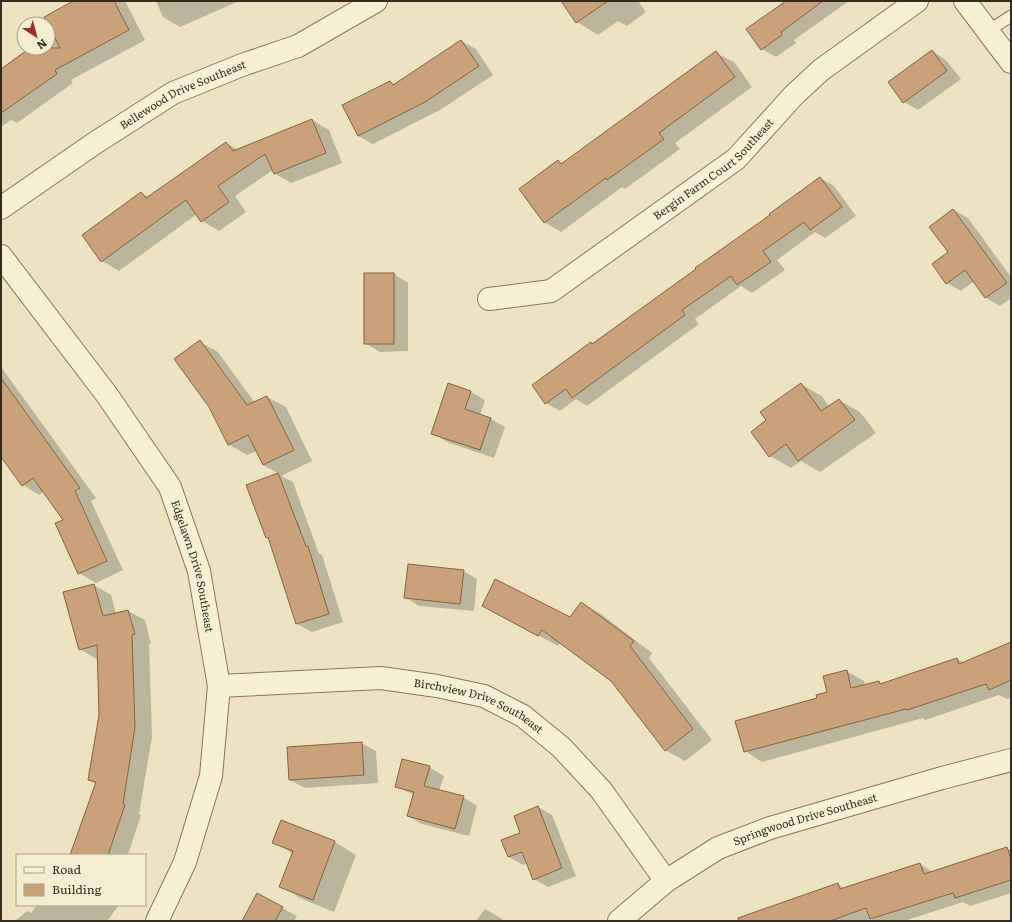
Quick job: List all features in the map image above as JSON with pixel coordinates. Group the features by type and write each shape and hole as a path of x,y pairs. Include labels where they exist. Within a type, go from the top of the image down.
{"street":[{"name":"Bellewood Drive Southeast","path":"1,208 95,143 173,93 242,65 298,46 376,1"},
{"name":"Bergin Farm Court Southeast","path":"489,299 551,291 736,159 794,95 821,70 917,1"},
{"path":"965,1 1011,62"},
{"name":"Edgelawn Drive Southeast","path":"1,256 107,395 170,487 199,571 219,686 211,776 185,862 157,921"},
{"name":"Birchview Drive Southeast","path":"219,686 381,678 437,686 484,696 523,716 561,747 602,790 666,881"},
{"name":"Springwood Drive Southeast","path":"619,921 666,881 718,848 770,828 942,778 1011,760"}],"lane":[{"path":"988,31 1011,16"}],"building":[{"path":"73,1 114,1 129,30 55,70 57,74 1,113 1,69 19,56 56,56 56,48 60,48 56,40 56,16 46,16"},
{"path":"561,1 608,1 576,23"},
{"path":"786,1 823,1 781,32 782,35 761,50 746,29"},
{"path":"461,40 479,66 425,102 358,136 342,105 390,81 393,85"},
{"path":"932,50 947,71 903,103 888,82"},
{"path":"716,51 735,77 659,133 664,139 607,180 606,178 544,223 519,189 558,160 561,164"},
{"path":"312,119 326,153 274,174 265,154 218,186 229,202 201,222 186,200 101,262 82,235 141,192 146,198 226,142 233,151"},
{"path":"820,177 842,207 810,230 804,222 763,251 771,262 737,285 731,276 682,310 685,315 572,398 566,389 545,404 532,385 696,269 695,268 770,215 769,214"},
{"path":"953,209 1007,283 985,298 965,270 946,284 932,264 948,252 929,227"},
{"path":"364,273 394,273 394,344 364,344"},
{"path":"200,340 247,405 267,396 294,450 263,465 248,435 228,445 209,407 174,359"},
{"path":"1,378 80,488 75,491 107,561 78,574 55,523 63,520 33,478 22,486 1,457"},
{"path":"448,383 471,391 465,409 491,418 480,450 431,434"},
{"path":"801,383 821,411 839,399 855,420 798,461 786,444 769,457 751,432 766,420 760,412"},
{"path":"278,473 306,546 308,546 329,614 296,624 268,537 266,538 246,485"},
{"path":"408,564 464,570 460,604 404,598"},
{"path":"495,579 570,617 581,602 634,641 630,646 693,729 665,751 611,681 542,630 538,636 482,606"},
{"path":"94,584 103,616 128,610 135,634 132,635 135,727 123,804 125,805 108,854 70,854 96,782 88,780 99,715 97,645 79,650 63,592"},
{"path":"1011,642 1011,680 989,690 986,684 907,710 906,709 744,752 735,721 817,698 816,695 827,692 823,676 847,670 851,688 879,681 880,684 957,658 959,664"},
{"path":"362,742 364,775 289,780 287,747"},
{"path":"402,759 430,766 424,786 464,796 455,829 407,816 414,792 395,787"},
{"path":"538,806 562,868 533,880 522,852 508,857 501,840 520,833 514,816"},
{"path":"281,820 335,841 313,900 279,887 293,851 272,843"},
{"path":"1007,847 1011,859 1011,880 955,898 953,893 870,919 866,908 830,921 739,921 738,918 838,883 840,889 920,863 924,874"},
{"path":"257,893 283,907 275,921 242,921"}]}
